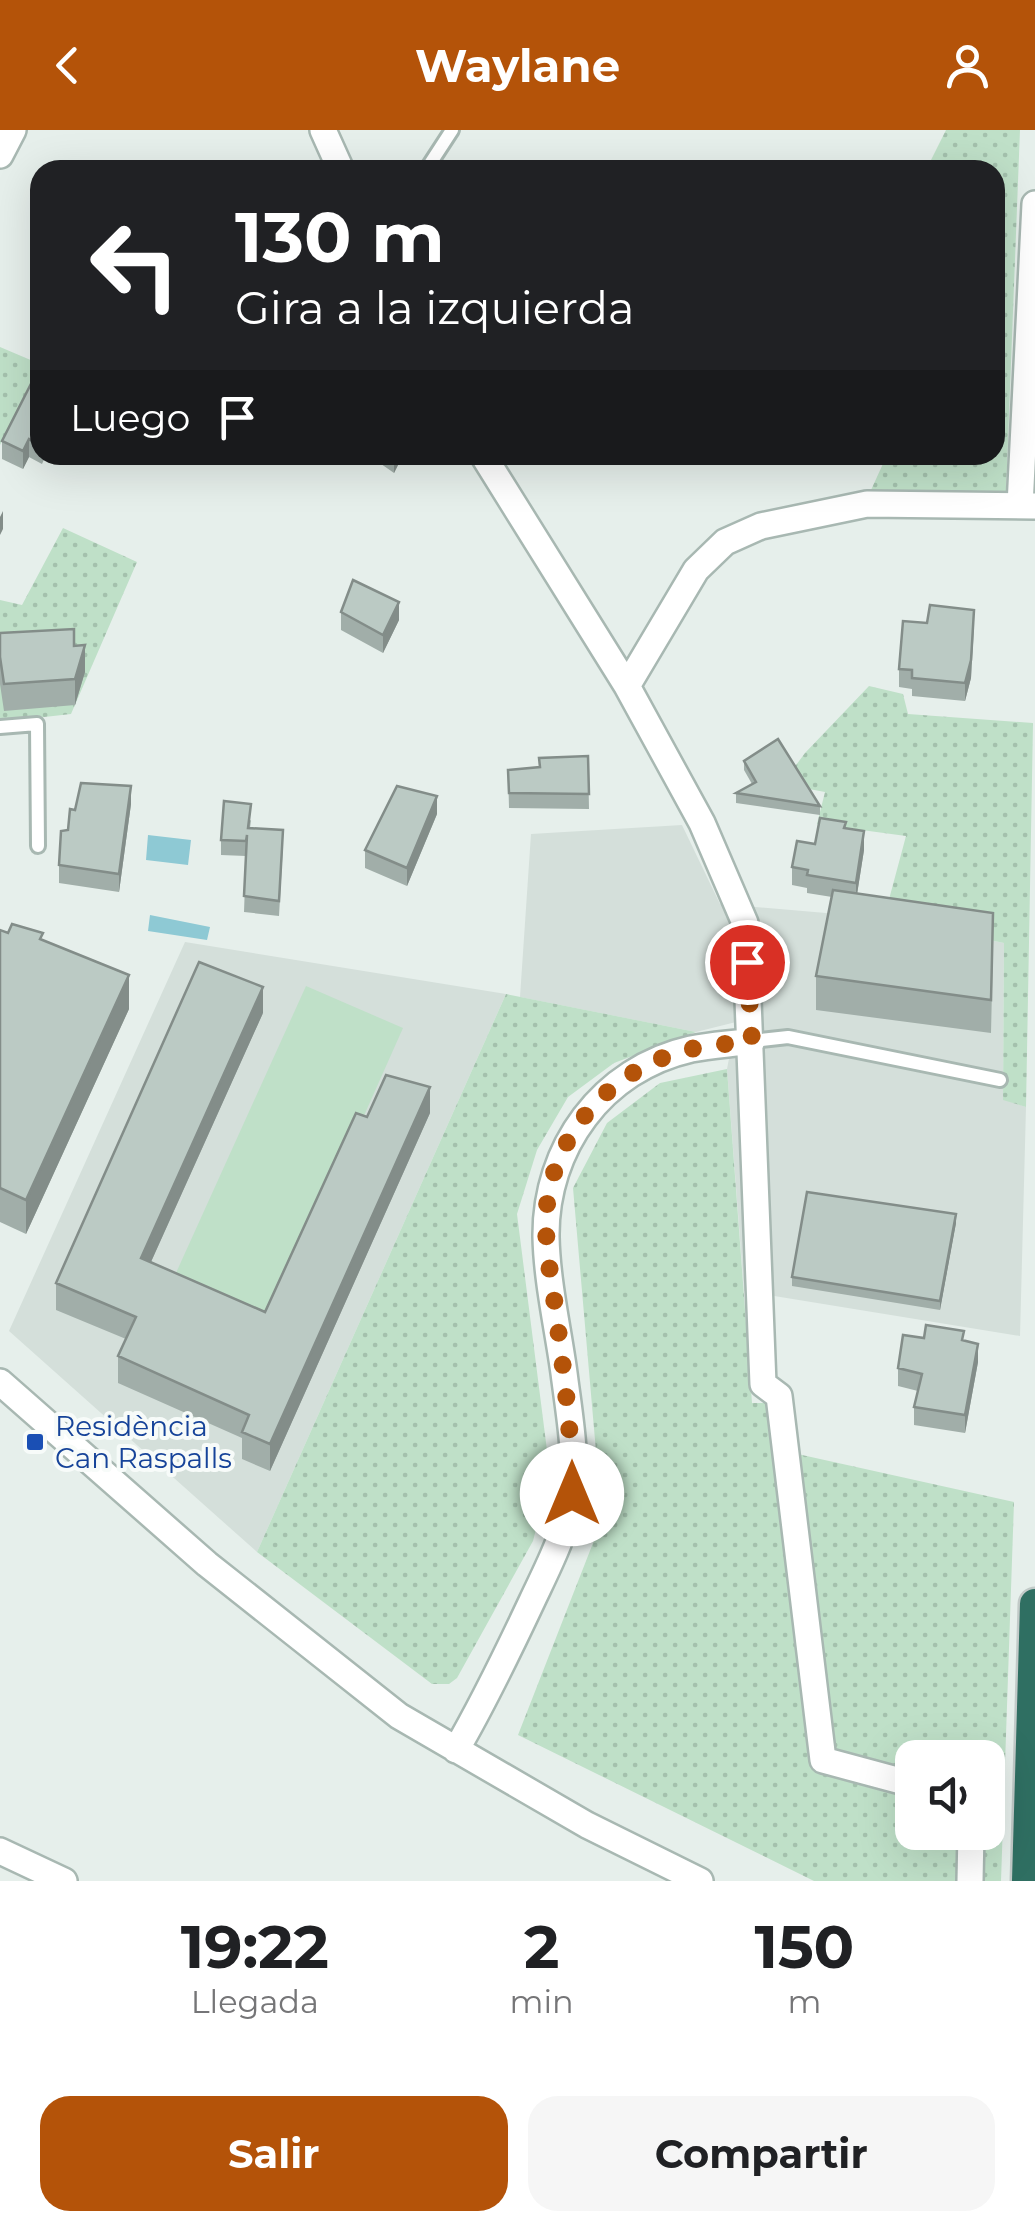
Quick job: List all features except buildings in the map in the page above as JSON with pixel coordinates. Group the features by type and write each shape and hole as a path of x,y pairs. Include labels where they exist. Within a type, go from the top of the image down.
{"highway":[{"path":"1026,1881 1035,1604"}],"street":[{"path":"0,155 13,130"},
{"path":"323,130 336,160"},
{"path":"627,686 696,570 725,542 761,526 867,504 1027,506 1035,204"},
{"path":"489,465 627,686 702,823 745,923 762,1384 779,1396 823,1760 895,1779"},
{"path":"456,1750 494,1682 559,1544 572,1494 572,1437 546,1239 548,1193 564,1146 590,1108 616,1084 647,1065 690,1049 752,1041"},
{"path":"0,1382 207,1564 399,1716 587,1825 700,1881"},
{"path":"970,1881 971,1850"},
{"path":"0,1851 64,1881"}],"lane":[{"path":"432,160 452,130"},
{"path":"0,726 37,724 38,846"},
{"path":"752,1041 788,1036 1000,1080"}],"shaded area":[{"path":"682,825 720,904 884,918 1004,943 1003,1099 1026,1107 1020,1336 744,1291 727,1069 736,1022 696,1032 520,997 531,834"},
{"path":"185,942 506,994 257,1552 9,1331"}],"green space":[{"path":"946,130 1020,130 1006,492 871,490 882,465 1005,465 1005,160 931,160"},
{"path":"0,347 30,360 30,384 0,445"},
{"path":"63,528 137,562 71,714 0,722 0,600 22,605"},
{"path":"869,686 903,694 908,714 1033,723 1026,1107 1003,1100 1004,943 884,918 906,836 817,824 825,792 782,784 805,753"},
{"path":"306,986 403,1028 265,1338 166,1295"},
{"path":"506,994 696,1032 614,1063 568,1097 537,1150 517,1214 550,1474 533,1541 457,1678 449,1684 432,1684 257,1552"},
{"path":"727,1069 752,1403 784,1403 784,1451 1014,1502 1005,1764 1005,1740 895,1740 895,1850 1002,1850 1001,1881 814,1881 518,1735 602,1520 573,1188 607,1123 660,1083"}],"water":[{"path":"148,835 191,840 188,865 146,860"},
{"path":"150,915 210,927 207,940 148,931"}],"place":[{"name":"Residència Can Raspalls","path":"35,1442"}],"route":[{"path":"572,1494 572,1437 546,1239 548,1193 564,1146 590,1108 616,1084 647,1065 690,1049 752,1041 747,962"}]}
